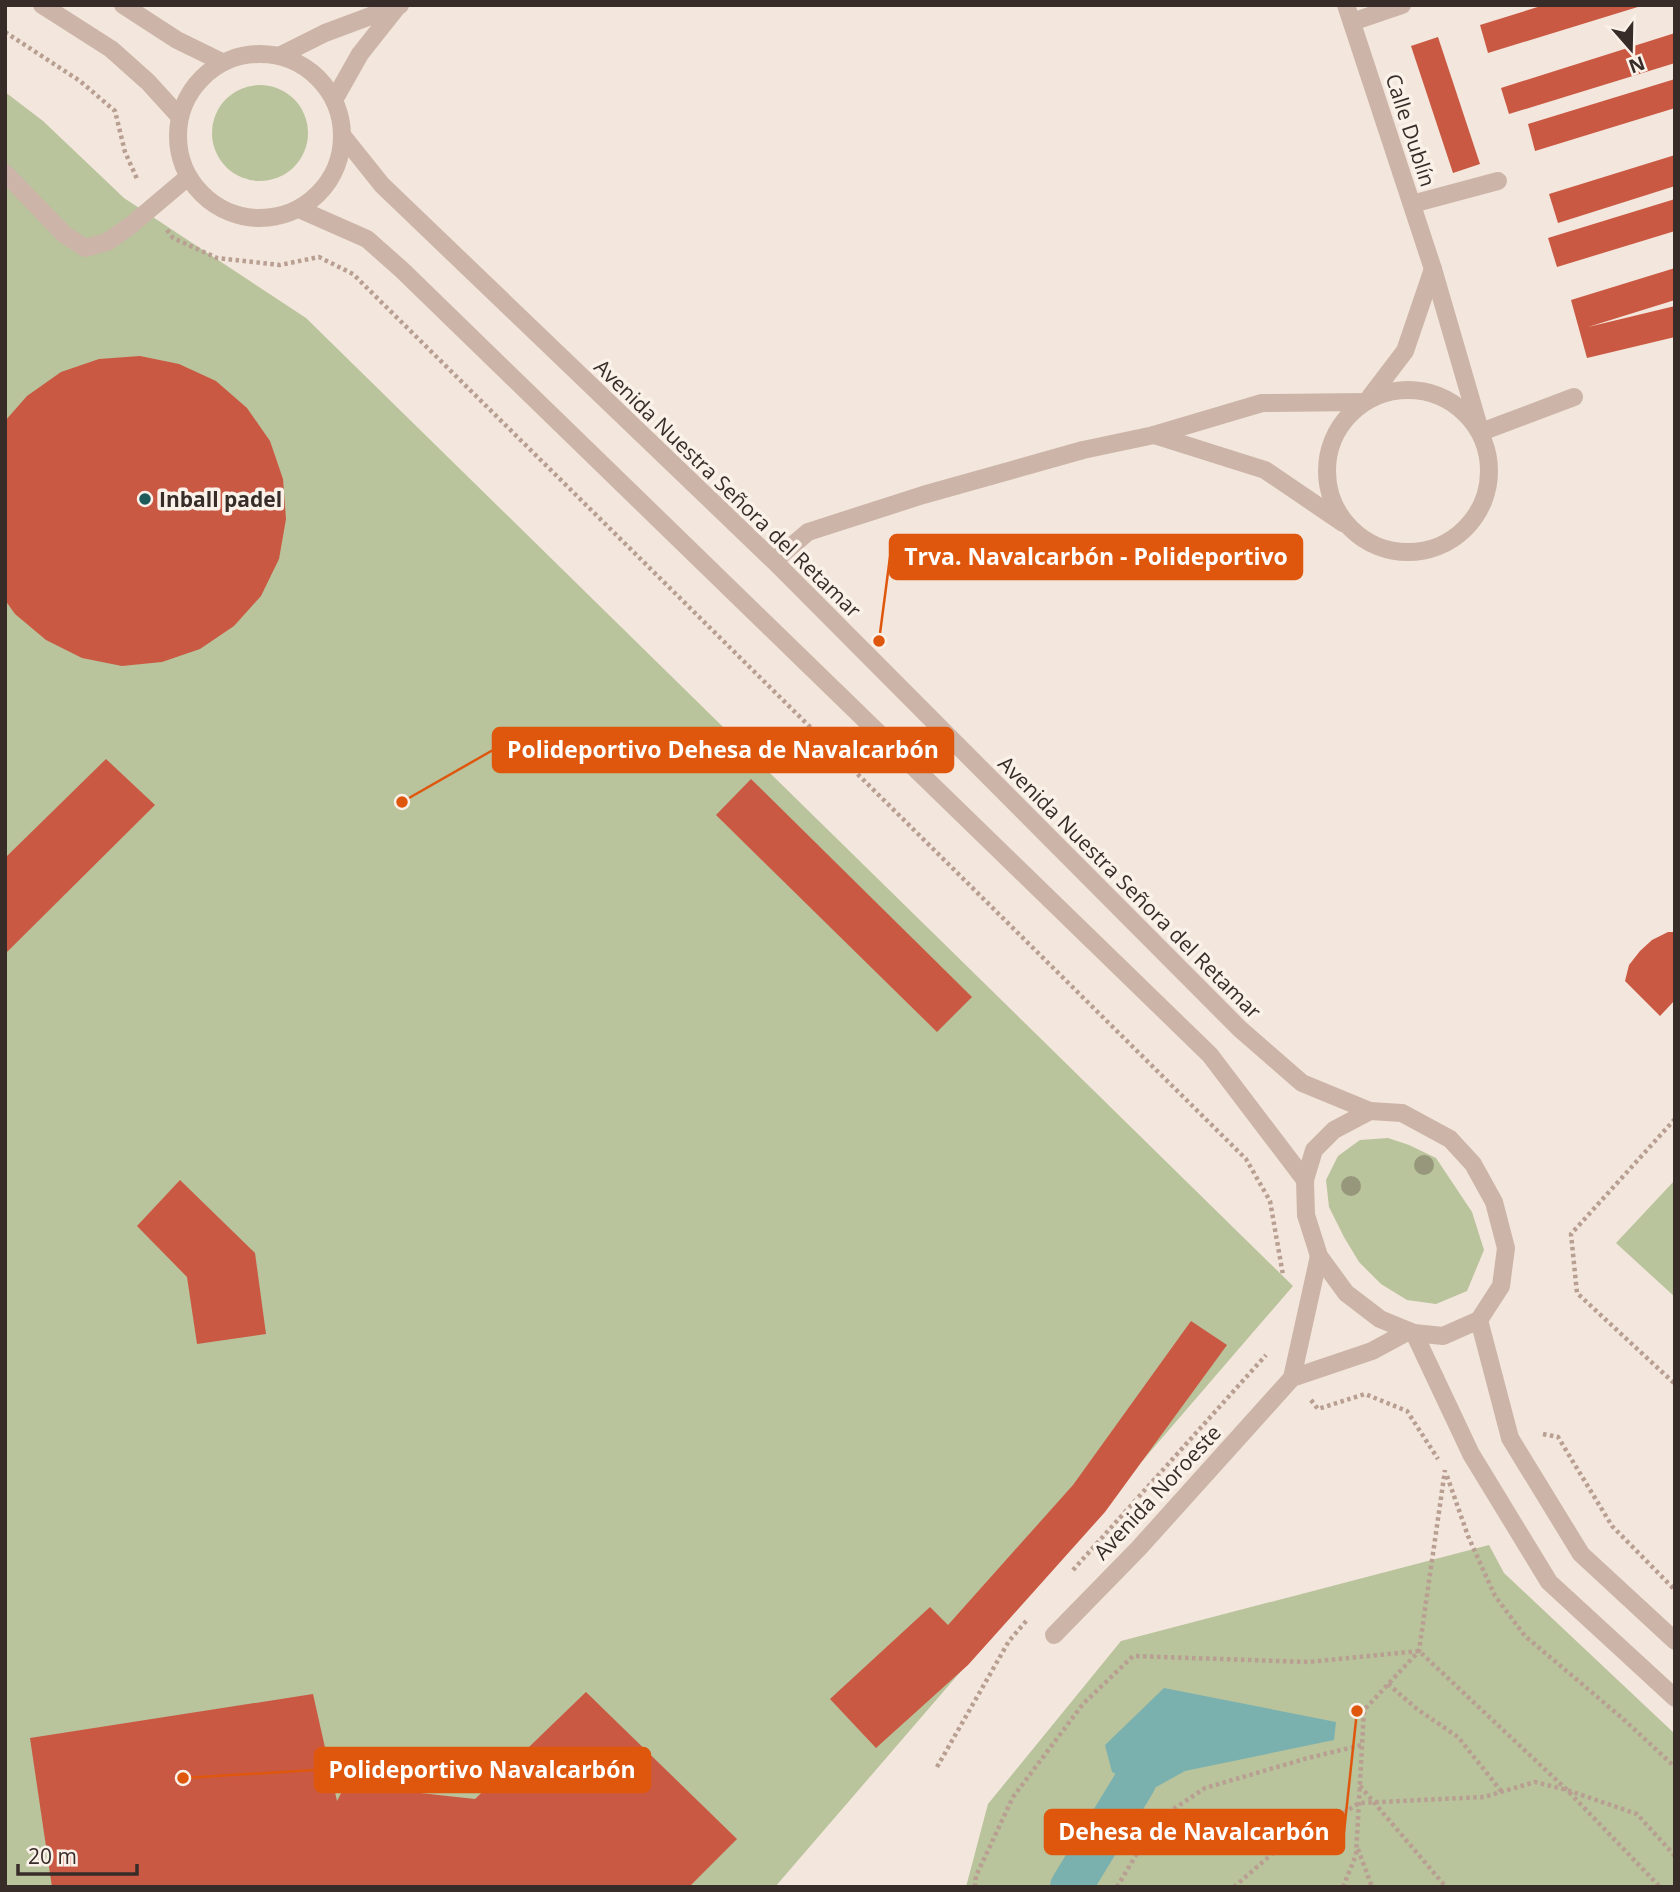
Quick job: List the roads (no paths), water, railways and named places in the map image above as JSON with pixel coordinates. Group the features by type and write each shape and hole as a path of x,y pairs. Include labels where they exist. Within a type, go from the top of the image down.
{"street":[{"path":"42,5 111,49 148,82 179,116"},
{"path":"123,5 135,10 177,40 222,62"},
{"path":"1349,13 1402,5"},
{"path":"279,56 326,33 399,6"},
{"path":"334,100 360,54 399,6"},
{"name":"Calle Dublín","path":"1349,13 1433,269 1480,430"},
{"path":"260,53 279,56 302,64 321,80 334,100 342,135 337,164 322,190 299,209 275,216 250,218 225,211 204,197 188,177 180,158 177,137 179,116 195,84 222,62 260,53"},
{"name":"Avenida Nuestra Señora del Retamar","path":"342,135 382,185 774,561 1240,1029 1302,1083 1370,1111"},
{"path":"5,173 64,234 85,248 107,242 188,177"},
{"path":"1412,204 1498,181"},
{"path":"299,209 367,239 402,270 1210,1055 1305,1180"},
{"path":"1344,524 1328,493 1326,458 1341,423 1368,400 1405,351 1433,269"},
{"path":"774,561 808,532 923,495 1070,454 1154,435 1262,403 1368,400 1408,388 1446,400 1480,430 1491,470 1480,513 1447,544 1409,554 1371,545 1265,470 1154,435"},
{"path":"1480,430 1574,397"},
{"path":"1370,1111 1402,1113 1450,1139 1473,1164 1494,1202 1506,1248 1501,1286 1479,1320 1443,1336 1412,1332 1380,1319 1346,1293 1319,1256 1306,1215 1305,1180 1314,1150 1334,1130 1370,1111"},
{"name":"Avenida Noroeste","path":"1292,1378 1319,1256"},
{"path":"1479,1320 1510,1438 1517,1450 1581,1554 1675,1642"},
{"path":"1412,1332 1471,1454 1549,1582 1675,1698"},
{"name":"Avenida Noroeste","path":"1054,1635 1139,1548 1292,1378 1372,1351 1412,1332"}],"water":[{"path":"1164,1688 1336,1722 1334,1740 1185,1771 1149,1791 1112,1772 1105,1745"}],"waterway":[{"path":"1071,1887 1135,1782"}],"place":[{"name":"Inball padel","path":"145,499"},
{"name":"Trva. Navalcarbón - Polideportivo","path":"879,641"},
{"name":"Polideportivo Dehesa de Navalcarbón","path":"402,802"},
{"name":"Dehesa de Navalcarbón","path":"1357,1711"},
{"name":"Polideportivo Navalcarbón","path":"183,1778"}]}
